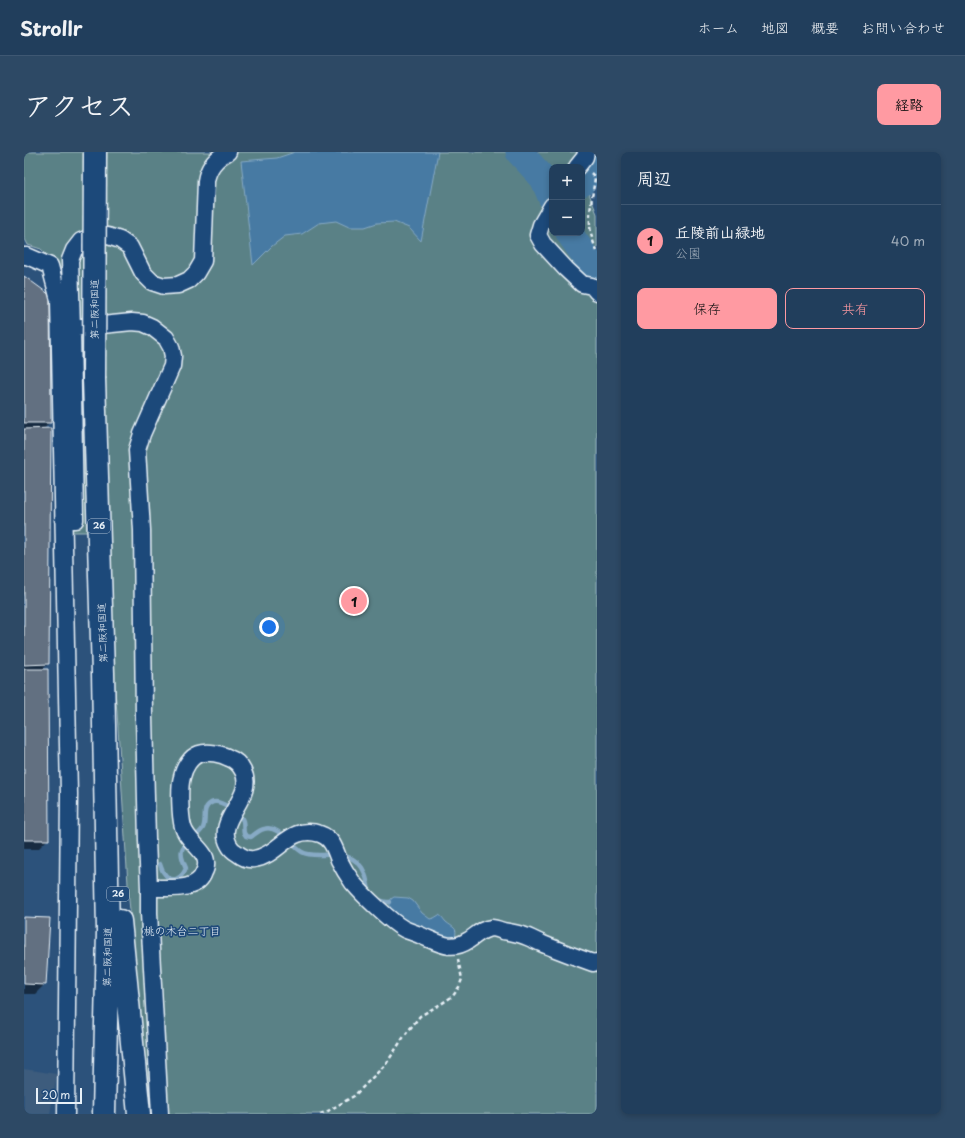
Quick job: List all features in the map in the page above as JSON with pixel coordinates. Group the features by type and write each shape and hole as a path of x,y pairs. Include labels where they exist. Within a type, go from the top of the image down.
{"highway":[{"name":"第二阪和国道","path":"95,152 94,379 103,673 108,931 104,1113"},
{"name":"26","path":"103,673 121,927 139,1114"}],"street":[{"path":"63,520 75,520 70,260 74,250 81,241 91,237 108,236 120,240 130,247 143,273 152,282 164,286 178,285 189,280 196,273 203,261 206,181 208,172 212,164 223,154 228,152"},
{"path":"549,211 541,225 538,235 542,244 582,284 594,289"},
{"path":"24,256 50,266 59,300 69,794 66,1114"},
{"path":"72,328 132,322 143,323 152,327 166,338 173,356 172,366 142,434 138,450 142,530 149,913 160,1114"},
{"path":"149,888 184,887 198,882 204,875 206,866 204,856 192,841 183,826 180,783 184,770 192,758 199,754 219,754 230,758 239,765 244,773 246,782 244,794 233,812 225,830 226,840 232,850 241,856 252,859 262,857 287,839 301,832 320,834 332,842 354,884 384,914 403,928 437,943 449,946 460,944 469,940 479,932 492,928 521,934 593,963 597,962"}],"path":[{"path":"581,161 596,177 589,214 589,227 597,251"},
{"path":"320,1114 354,1096 386,1064 405,1035 420,1016 453,996 462,979 458,960 458,956 462,948 460,944"}],"shaded area":[{"path":"295,152 438,152 421,241 409,228 394,222 377,223 365,227 349,227 336,221 319,223 302,234 285,236 272,246 253,265 241,161 277,158"},
{"path":"394,897 408,898 413,901 422,913 430,919 439,915 442,917 455,930 455,938 450,940 402,923 390,910 390,902"},
{"path":"24,1069 57,1074 50,1114 24,1114"}],"green space":[{"path":"24,152 582,152 579,164 549,164 549,236 585,236 585,184 597,214 597,1114 152,1114 146,1073 129,900 113,670 108,532 70,532 62,277 56,264 41,249 28,245 24,237"}],"building":[{"path":"24,276 50,295 51,423 24,423"},
{"path":"51,428 49,664 24,665 24,429"},
{"path":"24,669 48,669 49,840 24,840"},
{"path":"24,917 50,918 46,985 24,984"}],"waterway":[{"path":"519,152 543,178 549,192"},
{"path":"585,178 593,165 594,152"},
{"path":"571,236 597,273"},
{"path":"160,864 163,872 170,879 176,879 182,875 186,868 182,859 183,847 201,831 204,825 206,808 208,805 215,802 224,804 238,814 243,821 244,833 246,836 251,837 260,830 269,828 279,832 306,854 333,855"},
{"path":"340,855 354,859 362,868 367,879 369,893"},
{"path":"378,900 390,902"}],"place":[{"name":"丘陵前山緑地","path":"354,601"}],"district":[{"name":"桃の木台二丁目","path":"182,931"}]}
